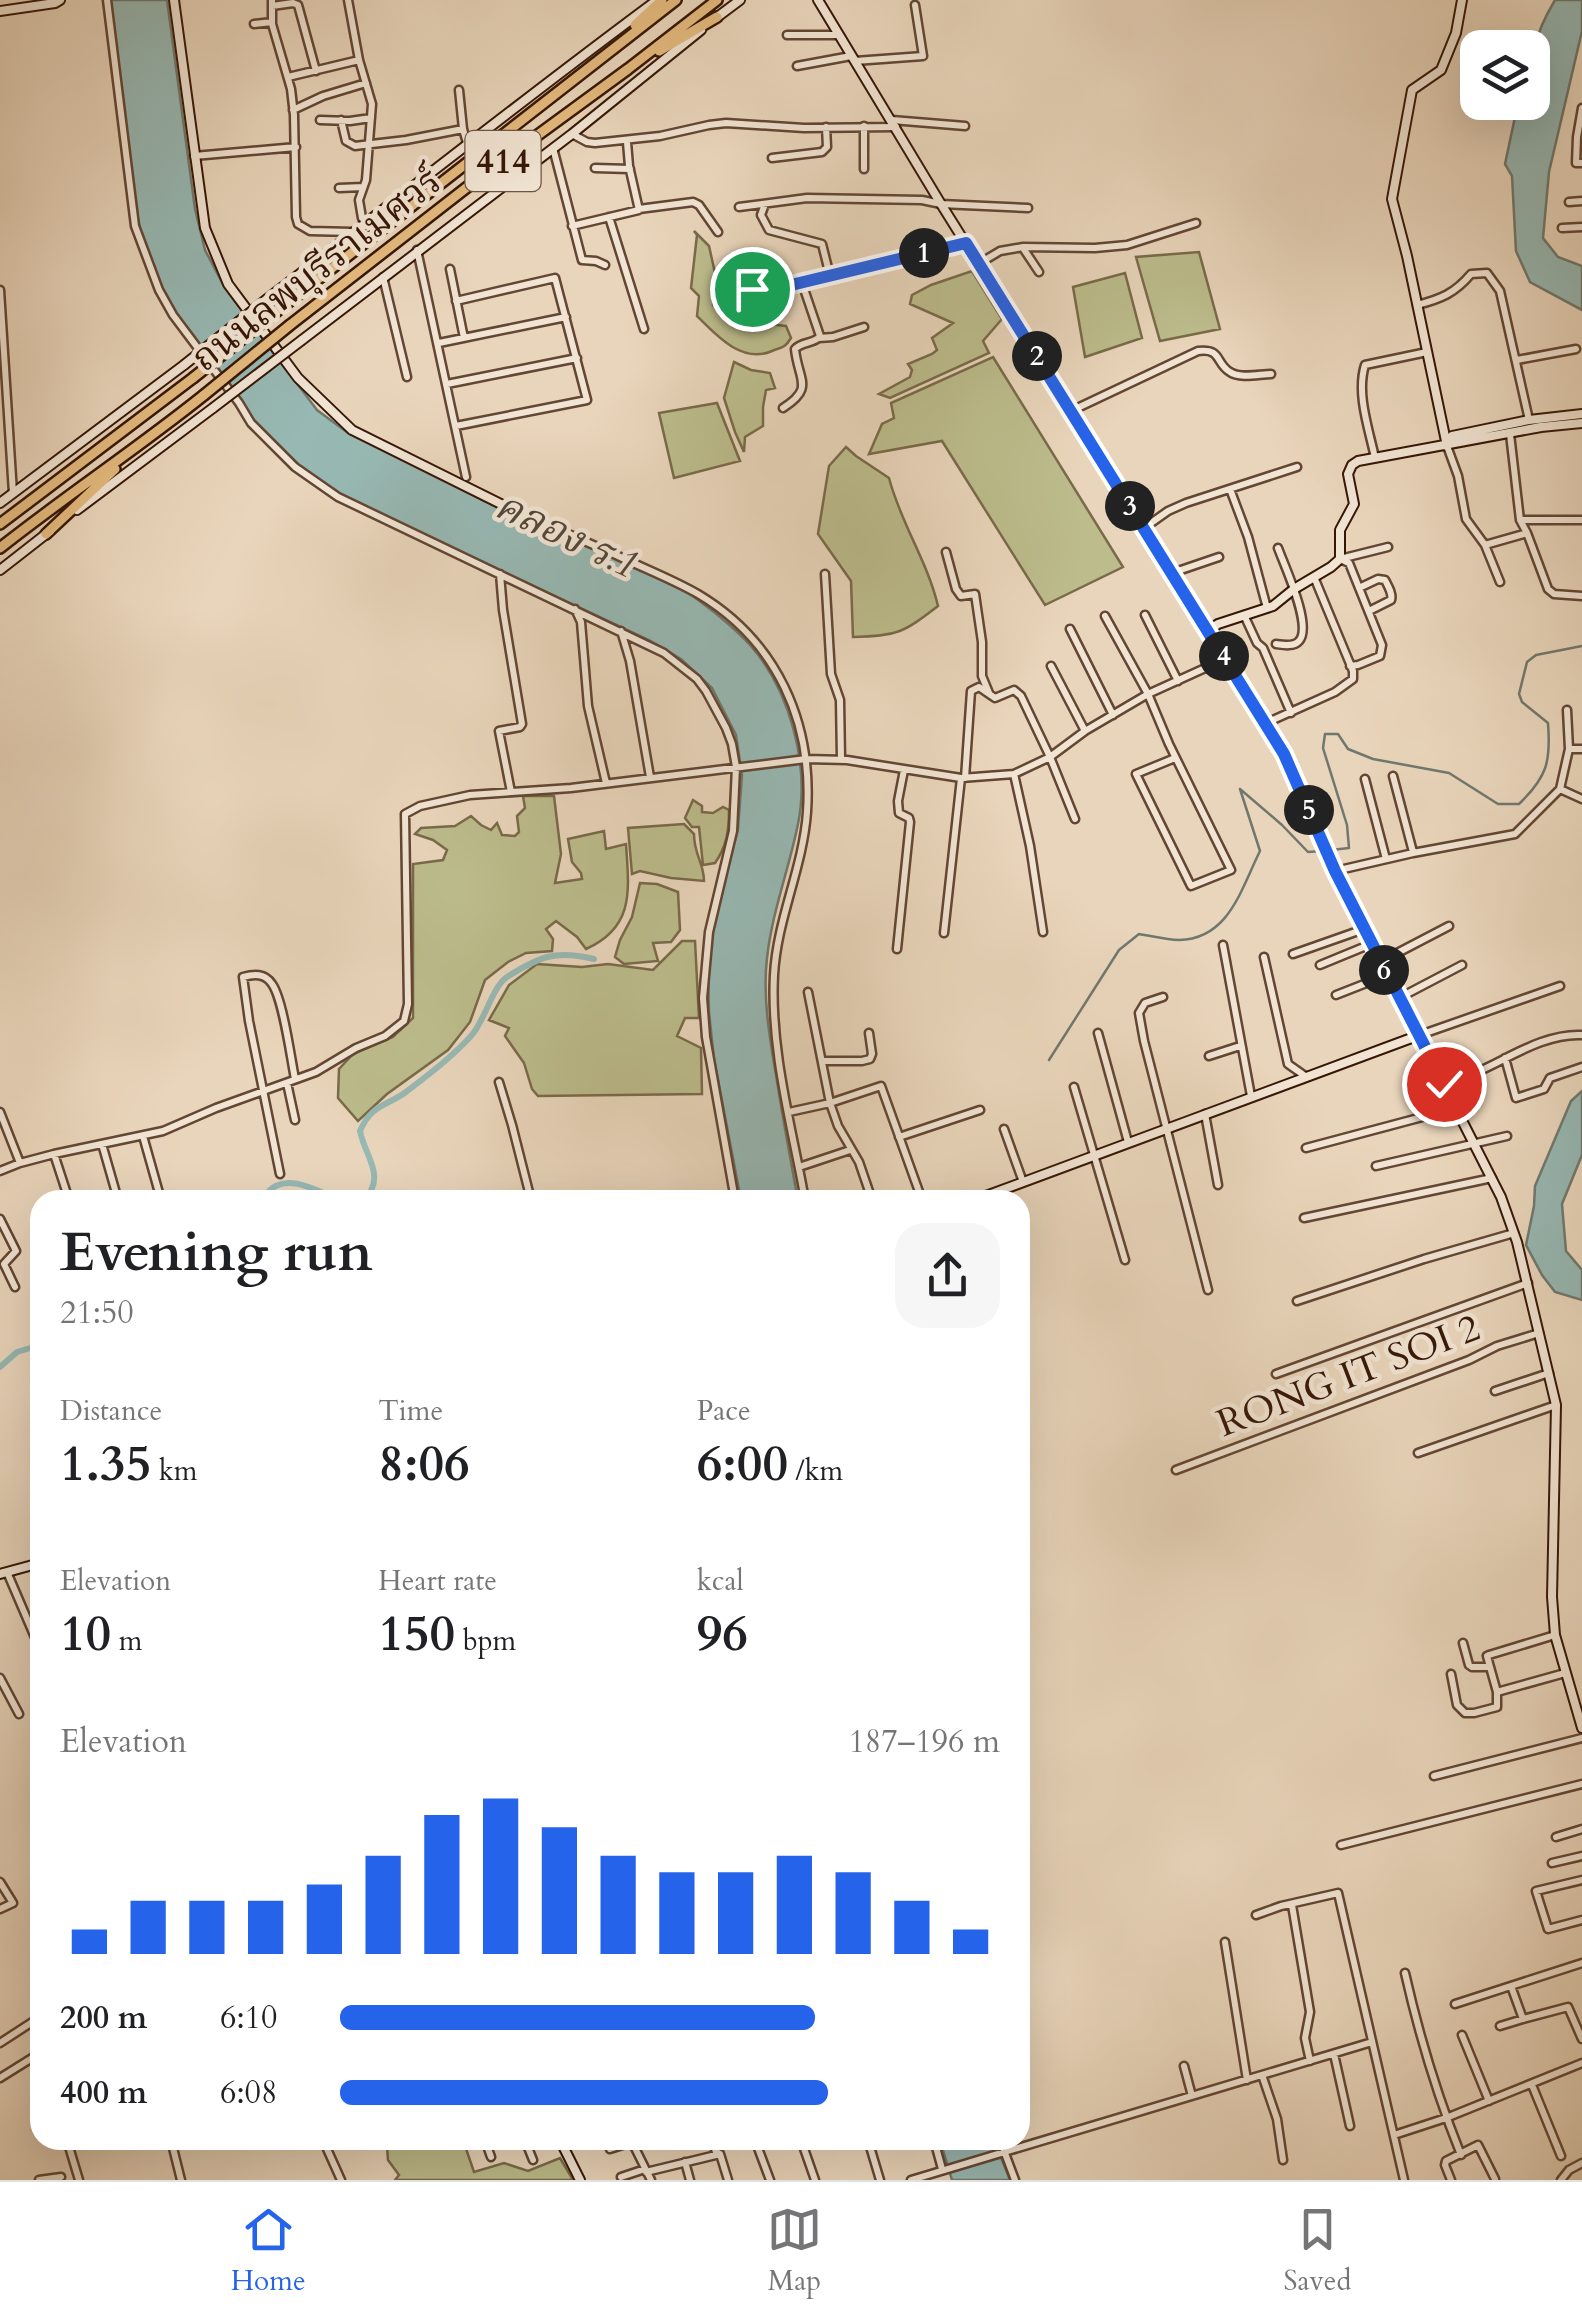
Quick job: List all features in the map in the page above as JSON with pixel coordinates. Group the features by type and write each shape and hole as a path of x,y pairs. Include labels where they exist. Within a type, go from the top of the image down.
{"main road":[{"path":"597,61 659,0"},
{"name":"ถนนลพบุรีราเมศวร์","path":"0,524 676,0"},
{"name":"ถนนลพบุรีราเมศวร์","path":"0,548 139,447 475,181 717,0"},
{"path":"628,69 718,17"},
{"path":"463,166 475,181"},
{"path":"46,534 139,447"},
{"path":"46,489 57,504"}],"street":[{"path":"0,12 60,0"},
{"path":"107,0 135,226 173,315 251,423 294,467 338,497 664,653 697,679 726,728 736,767 734,830 708,932 703,998 706,1037 733,1190"},
{"path":"174,0 206,228 228,284 298,378 352,430 505,506 700,595 757,645 782,682 796,713 803,760 805,831 774,973 777,1037 803,1190"},
{"path":"348,0 372,104 366,180 359,206 368,224"},
{"name":"414","path":"0,504 368,224 467,143 659,0"},
{"name":"414","path":"0,570 572,134 740,0"},
{"path":"818,0 1284,754 1335,871 1492,1178 1514,1233 1556,1405 1551,1561 1555,1635 1582,1728"},
{"path":"1462,0 1456,33 1441,70 1412,90 1392,199 1446,446 1458,476 1466,519 1485,544 1500,582"},
{"path":"316,70 298,5 272,3 272,22 293,110 298,224 310,231 354,233"},
{"path":"798,66 923,56 915,5"},
{"path":"254,24 272,22"},
{"path":"787,36 838,35"},
{"path":"288,77 359,60"},
{"path":"293,110 366,83"},
{"path":"459,90 467,143"},
{"path":"1579,163 1582,108"},
{"path":"320,120 372,118"},
{"path":"341,120 346,142 355,146 462,129"},
{"path":"572,134 586,142 627,141 726,123 804,128 894,123 965,126"},
{"path":"772,158 822,152 826,147 826,126"},
{"path":"864,126 864,169"},
{"path":"627,141 639,209"},
{"path":"194,156 296,147"},
{"path":"553,148 582,260 604,265"},
{"path":"596,168 630,169"},
{"path":"339,188 363,186"},
{"path":"739,207 807,198 922,200 1028,208"},
{"path":"1569,202 1582,201"},
{"path":"572,226 639,209 693,202 718,232"},
{"path":"765,204 761,215 769,230 822,244 830,276"},
{"path":"610,217 644,330"},
{"path":"980,264 1000,250 1127,244 1196,224"},
{"path":"1562,228 1582,226"},
{"path":"766,312 753,311 746,296 966,243"},
{"path":"1023,248 1039,272"},
{"path":"417,250 466,477"},
{"path":"450,269 464,338"},
{"path":"784,273 787,286"},
{"path":"1417,305 1441,300 1471,274 1487,273 1500,292 1530,420"},
{"path":"383,277 407,377"},
{"path":"456,301 554,278 588,400 456,426"},
{"path":"743,278 757,292"},
{"path":"802,283 820,338"},
{"path":"0,290 13,493"},
{"path":"438,343 566,317"},
{"path":"784,408 802,394 792,361 796,346 864,327"},
{"path":"1072,411 1198,350 1216,354 1230,372 1238,375 1271,374"},
{"path":"1517,360 1576,350"},
{"path":"1375,458 1363,400 1364,365 1427,352"},
{"path":"447,384 577,358"},
{"path":"1446,446 1452,436 1582,414"},
{"path":"1340,559 1340,530 1354,504 1348,474 1358,461 1540,427 1582,423"},
{"path":"1510,434 1520,520 1551,592 1582,596"},
{"path":"1144,528 1186,503 1297,467"},
{"path":"1230,489 1267,608"},
{"path":"1520,520 1582,520"},
{"path":"1485,544 1527,533"},
{"path":"1208,631 1273,606 1340,559 1388,547"},
{"path":"1276,644 1296,644 1302,636 1303,618 1278,548"},
{"path":"946,552 956,589 961,596 974,594 982,642 982,676 990,695"},
{"path":"1172,573 1219,557"},
{"path":"1340,559 1349,563 1382,645 1382,654 1374,660 1350,666"},
{"path":"500,574 522,724 520,728 500,730 512,792"},
{"path":"826,574 831,674 840,700 840,759"},
{"path":"1266,723 1336,692 1352,682 1354,676 1314,576"},
{"path":"1359,588 1384,580 1392,597 1368,612"},
{"path":"574,609 581,622 588,706 606,782"},
{"path":"1146,615 1178,681"},
{"path":"1244,615 1292,713"},
{"path":"1105,616 1148,694 1231,870 1191,886 1136,774 1176,758"},
{"path":"1070,629 1113,715"},
{"path":"620,630 630,662 650,777"},
{"path":"0,1171 20,1162 163,1131 316,1072 404,1021 408,1004 405,814 420,806 470,795 572,788 803,760 840,759 963,778 1014,774 1050,757 1148,694 1226,659"},
{"path":"1052,666 1086,732"},
{"path":"944,933 971,691 979,686 995,698 1014,690 1021,696 1076,819"},
{"path":"1335,871 1515,834 1560,789 1570,748 1567,710"},
{"path":"1570,748 1582,750"},
{"path":"897,948 910,822 899,813 904,770"},
{"path":"1014,774 1043,932"},
{"path":"1394,776 1413,853"},
{"path":"1366,780 1386,859"},
{"path":"1560,789 1582,799"},
{"path":"1380,962 1450,926"},
{"path":"1294,954 1364,930"},
{"path":"1223,944 1251,1096"},
{"path":"1320,966 1371,944"},
{"path":"1264,956 1288,1064 1305,1076"},
{"path":"1399,998 1462,965"},
{"path":"280,1174 252,1035 244,978 250,974 262,975 273,984 286,1034 295,1120"},
{"path":"1336,995 1387,974"},
{"path":"1002,1190 1560,986"},
{"path":"808,992 830,1103 869,1190"},
{"path":"1163,997 1145,1004 1139,1013 1208,1290"},
{"path":"822,1061 870,1059 870,1033"},
{"path":"1098,1033 1128,1142"},
{"path":"1444,1084 1561,1036 1582,1034"},
{"path":"1209,1056 1240,1046"},
{"path":"1505,1058 1516,1098 1544,1088 1550,1078 1582,1066"},
{"path":"499,1082 528,1190"},
{"path":"790,1112 881,1086 918,1190"},
{"path":"1074,1088 1124,1260"},
{"path":"1306,1148 1456,1108"},
{"path":"898,1137 980,1110"},
{"path":"0,1112 20,1162"},
{"path":"1205,1113 1218,1185"},
{"path":"1004,1129 1023,1182"},
{"path":"143,1136 158,1190"},
{"path":"1376,1166 1508,1136"},
{"path":"102,1143 115,1190"},
{"path":"799,1167 851,1150"},
{"path":"54,1154 65,1190"},
{"path":"1304,1218 1492,1178"},
{"path":"0,1219 16,1251 4,1264 15,1287"},
{"path":"1297,1301 1424,1258 1514,1233"},
{"path":"1276,1374 1528,1283"},
{"name":"RONG IT SOI 2","path":"1176,1470 1469,1360 1496,1346 1540,1333"},
{"path":"1495,1390 1550,1373"},
{"path":"1418,1453 1556,1405"},
{"path":"30,1566 3,1573 30,1628"},
{"path":"1451,1674 1457,1705 1464,1713 1496,1708 1499,1704 1489,1654 1555,1635"},
{"path":"1463,1643 1469,1665 1490,1666"},
{"path":"1497,1692 1565,1673"},
{"path":"0,1678 19,1714"},
{"path":"1434,1776 1582,1738"},
{"path":"1341,1846 1582,1784"},
{"path":"1556,1837 1582,1828"},
{"path":"1552,1862 1582,1856"},
{"path":"1582,1880 1536,1891 1548,1930 1582,1920"},
{"path":"0,1882 13,1903 0,1909"},
{"path":"1256,1915 1338,1893 1404,2180"},
{"path":"1292,1905 1310,2012 1305,2038 1310,2061"},
{"path":"1225,1942 1246,2080"},
{"path":"1454,2004 1582,1962"},
{"path":"1406,1973 1420,2038 1461,2154"},
{"path":"1510,1986 1524,2019"},
{"path":"1500,2026 1568,2007 1582,2039"},
{"path":"0,2042 30,2023"},
{"path":"1462,2036 1489,2101"},
{"path":"1030,2145 1372,2042"},
{"path":"1334,2054 1350,2126"},
{"path":"0,2078 30,2059"},
{"path":"1394,2135 1582,2064"},
{"path":"1184,2066 1192,2096"},
{"path":"1262,2075 1277,2119 1283,2160"},
{"path":"1532,2084 1561,2156"},
{"path":"1451,2180 1446,2161 1478,2145 1495,2179"},
{"path":"70,2150 78,2180"},
{"path":"174,2150 181,2180"},
{"path":"328,2150 342,2180"},
{"path":"490,2150 492,2157"},
{"path":"530,2150 533,2160"},
{"path":"565,2150 580,2180"},
{"path":"636,2150 647,2174"},
{"path":"715,2150 728,2180"},
{"path":"759,2150 770,2180"},
{"path":"804,2150 815,2180"},
{"path":"871,2150 880,2180"},
{"path":"937,2150 942,2169"},
{"path":"1003,2150 1015,2180"},
{"path":"911,2180 1014,2150"},
{"path":"621,2176 647,2174 720,2154"},
{"path":"685,2162 690,2180"},
{"path":"1561,2180 1582,2163"},
{"path":"39,2180 62,2177"}],"green space":[{"path":"694,231 709,246 715,273 743,289 715,296 713,305 730,320 786,326 791,338 785,345 761,354 740,351 697,316 699,296 691,288 697,235"},
{"path":"1199,252 1220,329 1160,341 1136,257"},
{"path":"972,271 1002,319 983,341 989,353 890,398 879,394 910,377 912,370 908,364 937,350 932,338 953,323 910,304 912,295"},
{"path":"1125,273 1142,338 1085,357 1073,287"},
{"path":"993,357 1123,567 1045,605 942,441 869,454 882,424 894,418 891,403"},
{"path":"734,362 770,373 775,388 766,390 763,426 745,437 744,452 724,398"},
{"path":"717,403 740,461 674,478 659,413"},
{"path":"846,447 889,478 938,606 890,634 853,637 851,581 818,534 829,466"},
{"path":"523,796 554,796 561,854 555,883 582,879 572,862 568,839 604,831 606,849 626,844 628,892 621,918 602,940 586,949 556,921 546,929 553,939 552,951 526,953 485,980 470,1022 448,1050 387,1094 358,1121 338,1098 339,1069 353,1054 393,1037 413,1018 413,864 443,860 447,850 415,834 421,828 455,826 471,816 491,830 497,823 502,835 515,836 519,832 517,816 525,808"},
{"path":"693,800 702,806 702,812 713,813 723,807 729,810 726,838 715,863 703,865 699,827 692,827 685,818"},
{"path":"684,824 694,834 704,881 640,871 632,874 628,828"},
{"path":"640,883 678,892 680,930 671,942 653,943 658,961 624,964 615,957 632,917"},
{"path":"682,941 695,941 699,1018 685,1018 677,1036 701,1048 702,1094 538,1096 524,1063 505,1036 509,1028 489,1020 509,985 537,964 608,964 653,970"},
{"path":"387,2150 466,2150 474,2172 504,2163 528,2171 560,2158 573,2180 395,2180 399,2175 388,2160"}],"water":[{"path":"110,0 167,0 195,209 205,250 225,288 317,410 348,433 686,591 743,637 764,663 794,729 801,777 798,824 769,941 766,974 768,1022 796,1190 739,1190 714,1059 708,963 716,913 738,829 742,775 736,735 712,688 681,659 649,640 337,494 296,465 254,425 175,314 161,289 141,233"},
{"path":"1555,0 1582,0 1582,31 1549,172 1543,238 1558,257 1582,266 1582,310 1530,282 1516,251 1512,176 1505,164 1514,120 1550,120 1550,30 1540,30"},
{"path":"1582,1091 1582,1155 1562,1204 1566,1251 1582,1270 1582,1300 1555,1292 1526,1245 1535,1186 1571,1101"},
{"path":"943,2150 998,2150 1010,2180 952,2180"}],"waterway":[{"path":"1331,850 1349,848 1347,825 1323,748 1325,734 1338,734 1348,749 1373,759 1449,773 1498,804 1519,804 1541,777 1549,748 1548,723 1522,702 1519,694 1527,662 1536,655 1582,646"},
{"path":"1049,1060 1119,950 1139,934 1174,940 1196,937 1210,931 1231,909 1260,851 1240,789 1308,852 1323,851"},
{"path":"371,1190 374,1174 360,1131 369,1116 406,1092 464,1044 507,977 549,957 594,959"},
{"path":"271,1190 292,1183 316,1190"},
{"path":"0,1367 17,1352 30,1348"}],"route":[{"path":"752,289 757,292 787,286 966,243 1284,754 1335,871 1444,1084"}],"water label":[{"name":"คลอง ร.1","path":"567,534"}]}
